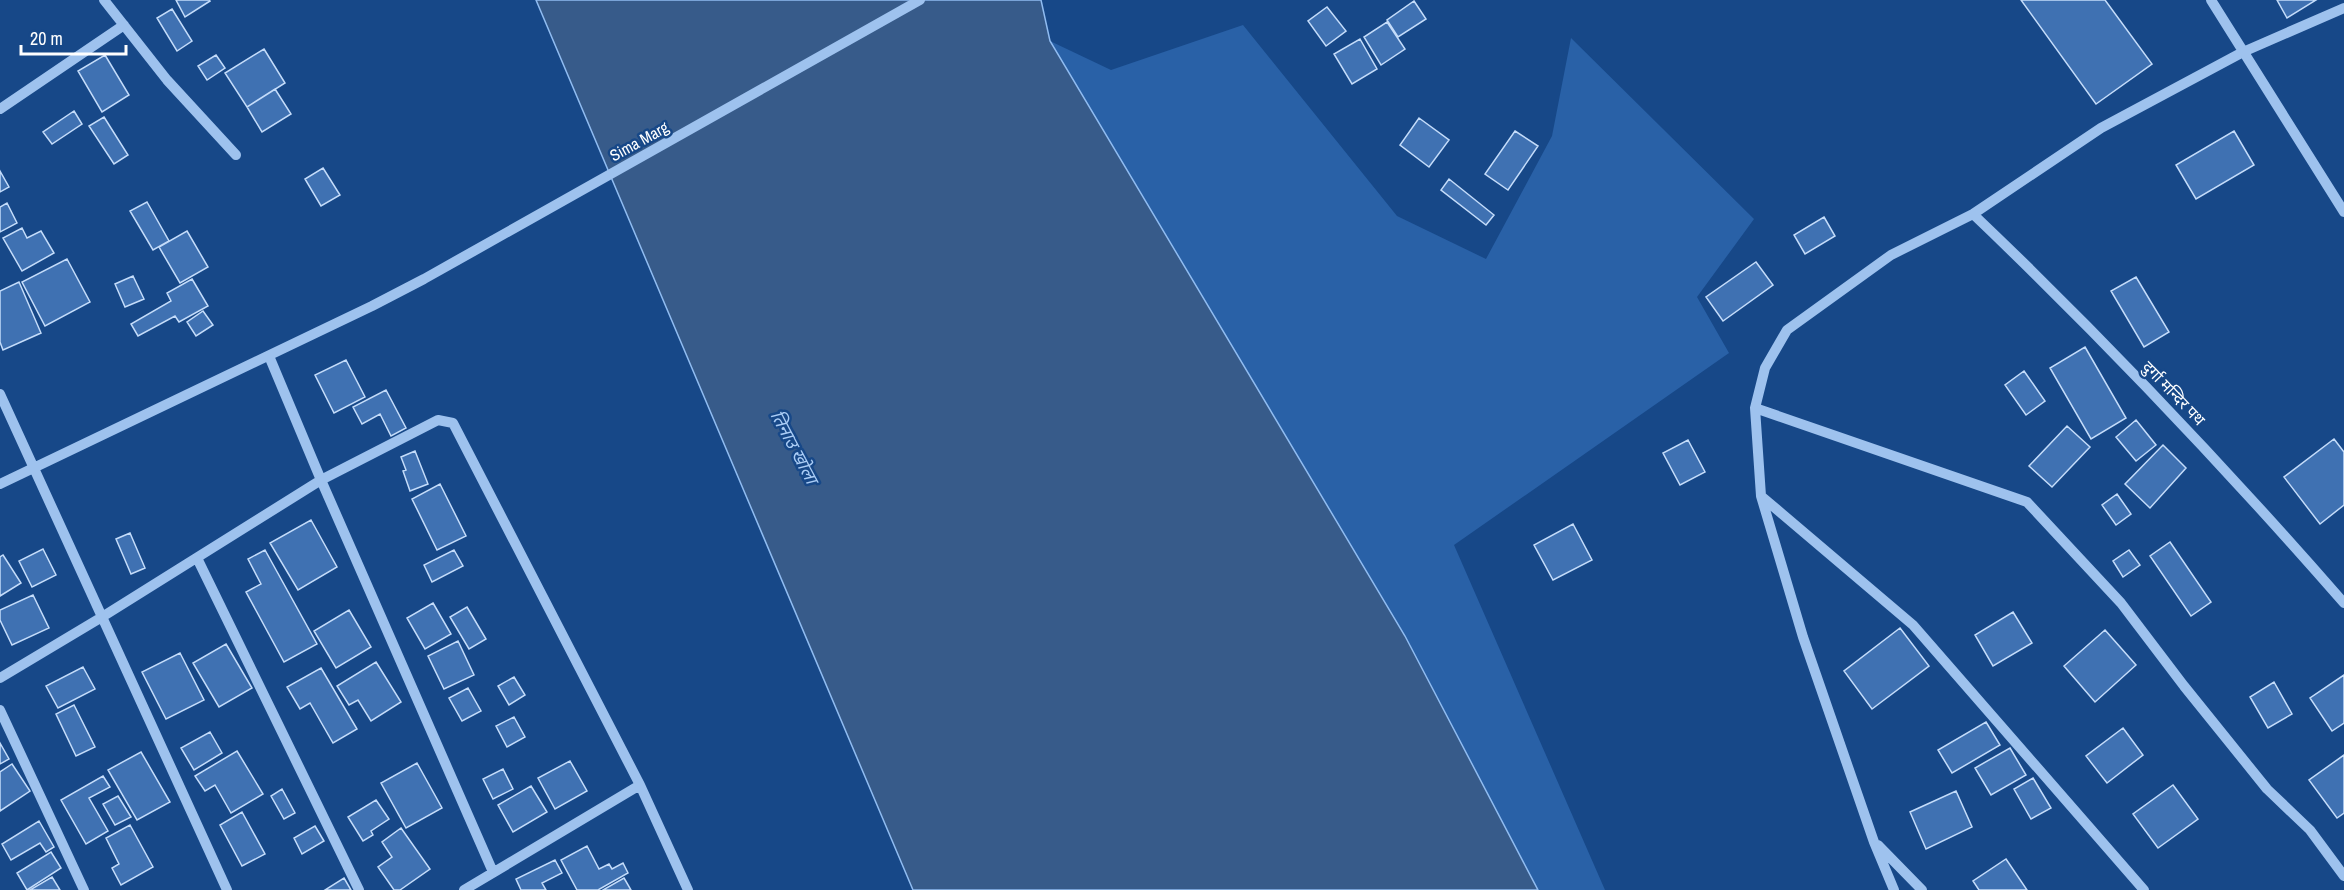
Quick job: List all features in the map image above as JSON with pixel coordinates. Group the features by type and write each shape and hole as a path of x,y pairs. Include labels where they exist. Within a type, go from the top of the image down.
{"street":[{"path":"104,0 167,80 236,155"},
{"name":"Sima Marg","path":"0,484 269,356 424,279 920,0"},
{"path":"2211,0 2344,212"},
{"path":"1894,890 1874,842 1803,637 1761,496 1755,408 1765,368 1787,330 1891,255 1973,214 2101,128 2243,52 2344,8"},
{"path":"0,109 124,25"},
{"name":"दुर्गा मन्दिर पथ","path":"1973,214 2063,300 2203,444 2344,603"},
{"path":"269,356 493,872"},
{"path":"0,394 227,890"},
{"path":"1755,408 2027,502 2121,603 2184,687 2267,789 2310,830 2344,876"},
{"path":"0,678 321,480 438,420 453,423 640,785 688,890"},
{"path":"1761,496 1913,625 2144,890"},
{"path":"197,558 359,890"},
{"path":"0,710 84,890"},
{"path":"464,890 479,886 493,872 640,785"},
{"path":"1874,842 1922,890"}],"shaded area":[{"path":"1243,25 1397,216 1486,259 1552,136 1571,38 1754,219 1697,297 1729,353 1454,545 1605,890 1538,890 1405,636 1050,41 1111,70"}],"water":[{"name":"तिनाउ खोला","path":"536,0 1041,0 1050,41 1405,636 1538,890 913,890"}],"building":[{"path":"176,0 209,0 210,1 185,17"},
{"path":"2021,0 2105,0 2152,64 2096,104"},
{"path":"2277,0 2316,0 2287,18"},
{"path":"1414,1 1426,19 1398,37 1387,20"},
{"path":"1327,7 1346,31 1326,46 1308,21"},
{"path":"172,9 192,41 177,51 157,18"},
{"path":"1387,22 1405,49 1381,65 1364,37"},
{"path":"1360,39 1377,69 1352,84 1334,54"},
{"path":"264,49 285,83 247,107 225,73"},
{"path":"105,55 129,95 102,112 78,71"},
{"path":"216,55 225,68 207,80 198,66"},
{"path":"275,89 291,114 262,132 247,107"},
{"path":"74,111 82,124 52,144 43,132"},
{"path":"104,117 128,155 114,164 89,126"},
{"path":"1419,118 1449,140 1429,167 1400,145"},
{"path":"1515,131 1538,146 1508,190 1485,174"},
{"path":"2234,131 2254,165 2196,199 2176,165"},
{"path":"323,168 340,195 321,206 305,179"},
{"path":"0,171 9,187 0,192"},
{"path":"1449,179 1494,215 1486,225 1441,190"},
{"path":"147,202 169,241 153,250 130,211"},
{"path":"7,203 17,223 0,232 0,207"},
{"path":"1824,217 1835,236 1805,254 1794,235"},
{"path":"22,228 27,238 41,231 54,253 22,271 3,238"},
{"path":"187,231 208,267 180,283 159,247"},
{"path":"67,259 90,302 45,326 22,282"},
{"path":"1756,262 1773,285 1723,321 1706,297"},
{"path":"133,276 144,299 125,307 115,284"},
{"path":"2136,277 2169,332 2144,347 2111,291"},
{"path":"192,279 208,306 179,322 175,316 138,336 131,324 171,301 167,293"},
{"path":"19,282 41,333 3,350 0,342 0,291"},
{"path":"203,311 213,325 196,336 187,322"},
{"path":"2085,347 2126,418 2091,439 2050,368"},
{"path":"346,360 365,397 334,413 315,375"},
{"path":"2024,371 2045,401 2026,415 2005,385"},
{"path":"386,390 406,428 391,436 380,414 362,424 353,407"},
{"path":"2136,420 2156,445 2136,461 2116,437"},
{"path":"2067,426 2090,447 2052,487 2029,466"},
{"path":"2334,439 2344,452 2344,505 2320,524 2284,477"},
{"path":"1688,440 1705,472 1680,485 1663,453"},
{"path":"2163,445 2186,468 2150,508 2125,484"},
{"path":"415,451 428,484 410,491 401,457"},
{"path":"440,484 466,536 437,550 412,499"},
{"path":"2117,494 2131,514 2116,525 2102,505"},
{"path":"311,520 337,567 298,590 270,543"},
{"path":"1573,524 1592,560 1553,580 1534,545"},
{"path":"130,533 145,568 131,574 116,539"},
{"path":"2170,542 2211,602 2191,616 2150,556"},
{"path":"43,549 56,575 32,587 19,561"},
{"path":"265,550 317,644 284,662 246,592 261,584 248,559"},
{"path":"454,550 463,566 432,582 424,565"},
{"path":"2129,550 2140,565 2123,577 2113,561"},
{"path":"3,555 21,583 0,596 0,557"},
{"path":"33,595 49,628 12,645 0,620 0,610"},
{"path":"433,603 451,634 425,649 407,618"},
{"path":"467,607 486,639 469,649 450,617"},
{"path":"349,610 371,647 336,668 314,631"},
{"path":"2013,612 2032,643 1993,666 1975,635"},
{"path":"1900,628 1929,666 1872,709 1844,671"},
{"path":"2105,630 2136,665 2095,702 2064,666"},
{"path":"458,641 474,675 444,689 428,656"},
{"path":"226,644 252,688 219,707 193,663"},
{"path":"180,653 204,700 166,719 142,672"},
{"path":"376,662 401,702 371,721 358,700 349,705 337,686"},
{"path":"83,667 95,689 58,708 46,686"},
{"path":"321,668 357,729 333,743 310,703 300,709 287,687"},
{"path":"2344,675 2344,723 2332,731 2310,698"},
{"path":"514,677 525,695 509,705 498,686"},
{"path":"2274,682 2292,714 2268,728 2250,697"},
{"path":"468,688 481,711 462,721 449,698"},
{"path":"74,705 95,747 76,756 56,714"},
{"path":"514,717 525,737 507,747 496,726"},
{"path":"1986,722 2000,745 1952,773 1938,750"},
{"path":"2123,728 2143,755 2107,783 2086,756"},
{"path":"210,732 222,753 194,770 181,748"},
{"path":"0,743 9,759 0,764"},
{"path":"2010,748 2026,775 1991,795 1975,768"},
{"path":"237,751 263,794 231,813 215,785 205,791 195,776"},
{"path":"141,752 170,802 137,820 108,770"},
{"path":"2344,755 2344,813 2337,818 2309,780"},
{"path":"570,761 587,791 555,809 538,778"},
{"path":"417,763 442,808 406,828 381,783"},
{"path":"12,764 30,791 0,811 0,772"},
{"path":"503,769 513,789 493,799 483,779"},
{"path":"103,776 110,787 89,798 108,831 86,844 61,800"},
{"path":"2033,778 2051,808 2031,819 2014,789"},
{"path":"2173,785 2198,819 2158,848 2133,814"},
{"path":"531,786 547,812 513,832 498,805"},
{"path":"282,789 295,813 284,819 271,796"},
{"path":"1956,791 1972,827 1926,849 1910,812"},
{"path":"118,796 131,817 115,825 103,804"},
{"path":"376,800 389,819 371,831 373,835 363,841 348,817"},
{"path":"242,812 265,854 242,866 220,825"},
{"path":"39,821 54,847 46,852 40,843 11,860 2,844"},
{"path":"130,825 153,867 121,885 112,868 119,864 106,838"},
{"path":"315,826 324,841 302,854 294,838"},
{"path":"401,828 430,869 400,890 394,890 378,867 392,857 382,842"},
{"path":"587,846 599,869 609,864 612,869 623,863 628,873 598,890 577,890 561,860"},
{"path":"51,852 61,868 27,890 17,873"},
{"path":"2006,859 2027,890 1979,890 1973,881"},
{"path":"555,860 562,873 542,883 546,890 521,890 516,879"},
{"path":"52,877 60,890 30,890"},
{"path":"344,878 351,890 325,890"},
{"path":"624,878 631,890 603,890"}]}
